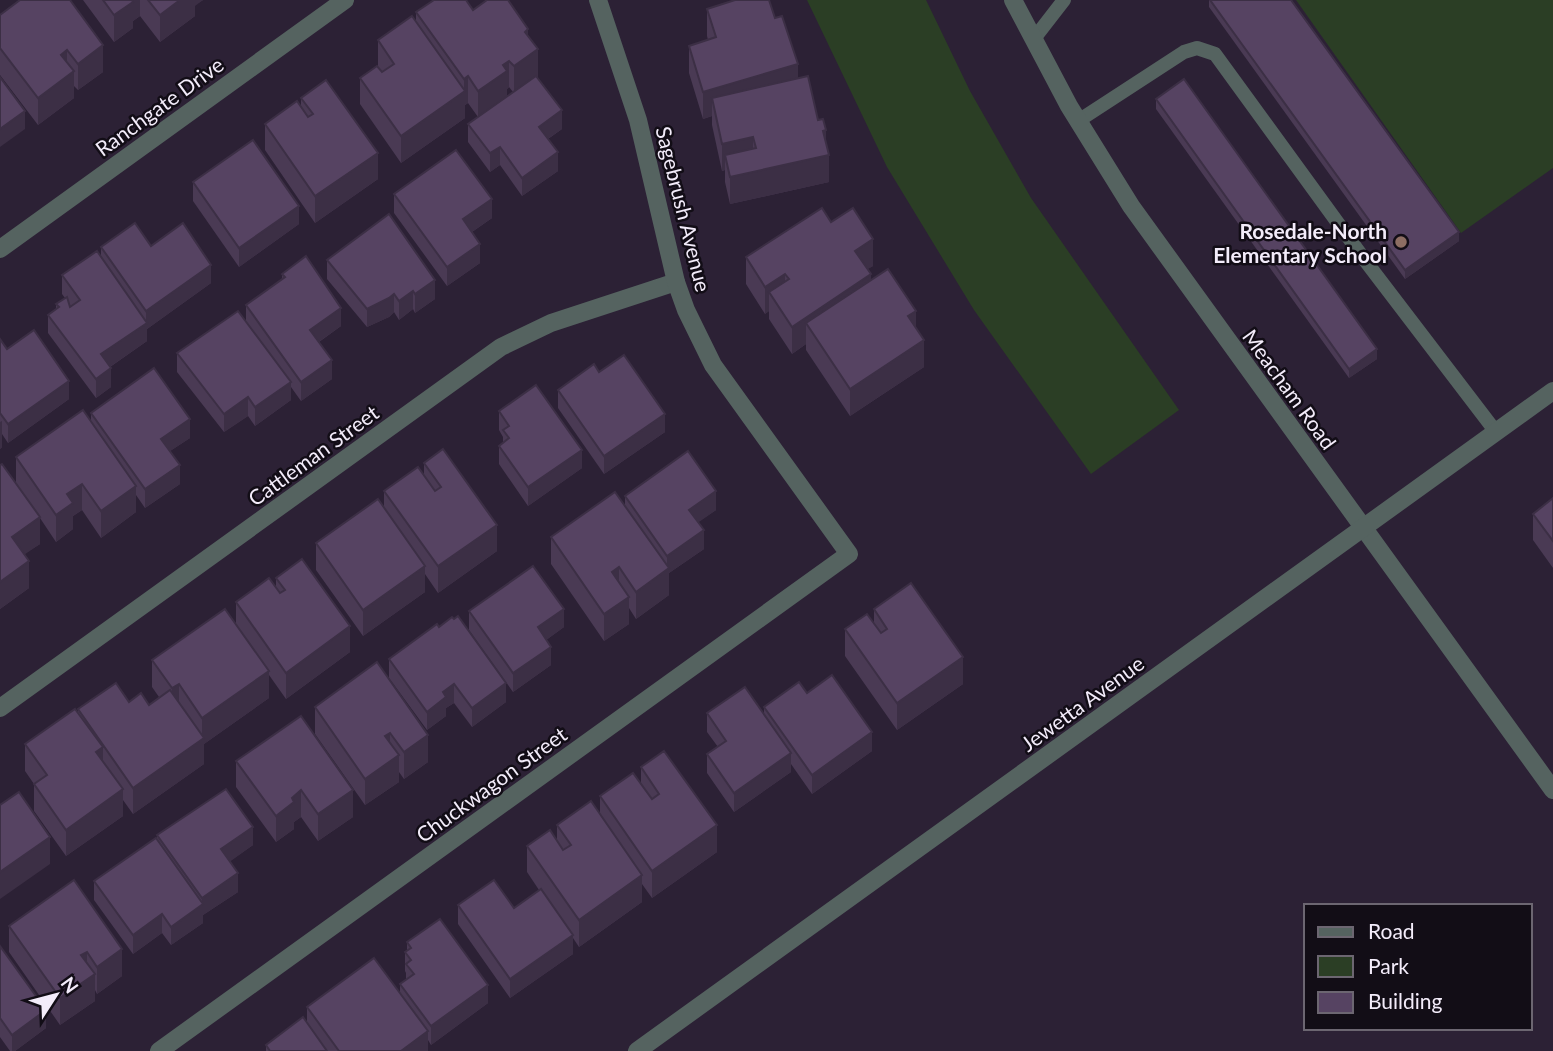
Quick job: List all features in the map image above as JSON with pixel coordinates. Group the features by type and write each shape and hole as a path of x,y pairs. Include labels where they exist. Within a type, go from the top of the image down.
{"street":[{"name":"Ranchgate Drive","path":"0,249 345,0"},
{"name":"Sagebrush Avenue","path":"598,0 638,120 676,282 686,310 713,365 849,554"},
{"name":"Meacham Road","path":"1013,0 1078,121 1131,206 1553,790"},
{"name":"Cattleman Street","path":"0,708 501,347 551,323 676,282"},
{"name":"Jewetta Avenue","path":"637,1051 1553,391"},
{"name":"Chuckwagon Street","path":"159,1051 849,554"}],"lane":[{"path":"1034,40 1064,0"},
{"path":"1078,121 1184,52 1196,48 1215,54 1359,252 1496,432"}],"green space":[{"path":"807,0 926,0 970,91 1031,198 1179,410 1091,474 974,310 887,167"},
{"path":"1296,0 1553,0 1553,168 1461,233"}],"building":[{"path":"20,0 70,0 103,45 78,64 67,50 61,55 74,71 38,98 0,48 0,15"},
{"path":"103,0 132,0 133,2 114,15"},
{"path":"148,0 180,0 160,15"},
{"path":"434,0 466,0 473,10 487,0 508,0 528,29 525,32 538,49 514,66 509,61 503,65 507,71 478,91 468,76 464,79 416,12"},
{"path":"735,0 769,0 775,18 782,16 798,64 703,92 689,46 716,37 707,9"},
{"path":"1210,0 1291,0 1459,232 1405,270"},
{"path":"412,16 465,91 401,136 360,78 377,66 382,72 394,64 378,40"},
{"path":"536,76 562,110 539,127 558,152 522,178 500,147 490,153 468,124"},
{"path":"808,76 818,120 823,119 826,130 823,131 829,155 730,177 725,155 756,148 753,137 722,144 712,98"},
{"path":"0,77 25,111 0,129"},
{"path":"1184,79 1377,349 1349,369 1156,99"},
{"path":"326,80 378,153 315,196 265,124 297,101 308,117 313,114 301,98"},
{"path":"253,140 299,206 239,248 193,182"},
{"path":"456,150 492,199 463,219 480,244 447,267 394,194"},
{"path":"822,208 831,222 853,208 873,239 855,251 871,274 792,327 769,292 789,279 785,274 765,287 746,257"},
{"path":"389,214 435,280 399,301 394,294 367,309 327,260"},
{"path":"135,223 151,246 183,223 211,265 146,311 101,247"},
{"path":"97,251 147,323 101,354 111,368 96,379 48,315 59,307 56,304 67,297 70,307 80,300 62,275"},
{"path":"306,256 341,308 310,330 332,360 301,382 246,305 285,277 282,274"},
{"path":"888,269 916,311 908,316 924,340 850,389 806,323"},
{"path":"238,311 291,382 255,407 248,397 224,414 177,353"},
{"path":"34,330 69,381 8,424 0,413 0,339 7,349"},
{"path":"624,355 665,414 604,456 558,390 594,364 599,372"},
{"path":"154,368 190,419 161,439 180,465 145,489 91,413"},
{"path":"536,385 582,450 528,487 499,446 509,438 503,430 509,426 499,411"},
{"path":"83,410 136,486 101,511 82,484 67,494 73,503 56,515 16,457"},
{"path":"443,449 497,525 438,566 384,491 418,467 435,491 441,487 424,463"},
{"path":"688,451 716,491 689,510 704,530 667,556 625,496"},
{"path":"2,464 40,517 12,537 29,561 0,582 0,465"},
{"path":"615,492 669,568 636,592 619,567 612,572 629,597 604,614 551,537"},
{"path":"1553,498 1553,541 1533,514"},
{"path":"378,499 425,566 363,610 316,543"},
{"path":"302,559 350,626 286,673 236,602 269,578 280,593 285,590 276,578"},
{"path":"533,566 564,609 538,627 551,647 513,673 469,611"},
{"path":"911,583 963,657 897,703 845,629 867,614 881,633 887,629 874,609"},
{"path":"225,609 269,671 202,718 179,684 172,688 152,660"},
{"path":"458,616 506,683 472,708 454,684 443,692 446,697 427,712 389,659 437,624 439,627 452,617 454,619"},
{"path":"377,662 428,735 404,752 390,733 385,736 399,755 365,779 315,707"},
{"path":"832,675 872,732 812,775 764,707 799,682 807,693"},
{"path":"116,683 129,702 141,693 149,705 170,690 204,738 133,788 78,709"},
{"path":"745,687 791,753 734,793 707,754 726,741 707,713"},
{"path":"75,709 103,747 96,752 123,789 66,830 34,784 47,775 25,744"},
{"path":"301,716 353,790 318,814 301,790 292,798 294,802 276,816 236,761"},
{"path":"664,751 717,825 652,871 600,796 633,773 652,799 659,794 641,767"},
{"path":"226,789 253,827 221,849 238,873 202,898 157,835"},
{"path":"19,792 50,837 0,872 0,805"},
{"path":"591,801 642,875 579,920 527,846 550,830 563,850 571,845 557,825"},
{"path":"156,838 203,904 171,927 162,914 133,935 94,881"},
{"path":"74,880 122,949 97,967 87,952 81,955 95,974 60,998 9,926"},
{"path":"494,880 514,908 541,889 573,935 510,979 458,905"},
{"path":"440,919 488,985 431,1026 400,984 414,974 406,964 411,960 405,952 411,948 407,942"},
{"path":"0,946 46,1010 12,1035 0,1018"},
{"path":"374,958 428,1031 401,1051 339,1051 307,1007"},
{"path":"303,1017 327,1051 270,1051 266,1045"}],"place":[{"name":"Rosedale-North Elementary School","path":"1401,242"}]}
